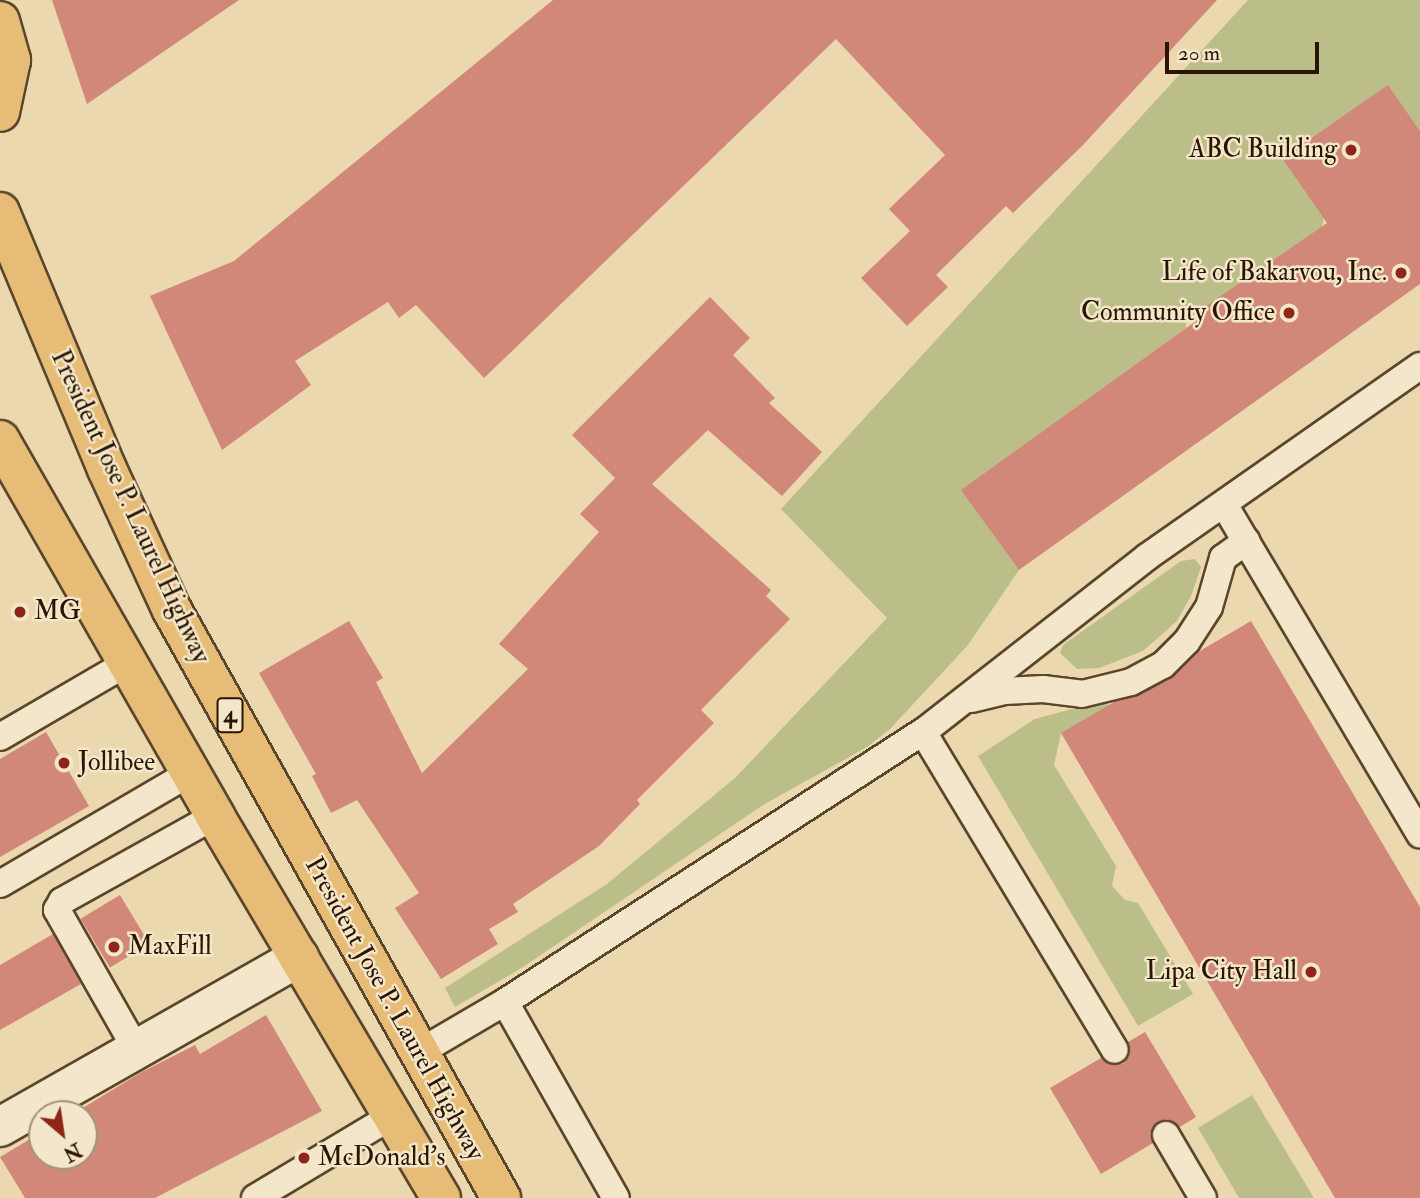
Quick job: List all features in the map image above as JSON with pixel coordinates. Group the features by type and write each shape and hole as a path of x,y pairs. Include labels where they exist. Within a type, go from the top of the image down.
{"highway":[{"path":"0,21 11,60 0,112"},
{"name":"President Jose P. Laurel Highway","path":"0,212 107,469 172,610 501,1198"},
{"name":"President Jose P. Laurel Highway","path":"0,440 215,816 441,1198"}],"street":[{"path":"0,1127 299,957"}],"lane":[{"path":"418,1052 505,1002 923,732 1147,557 1226,506 1420,366"},
{"path":"1226,506 1420,835"},
{"path":"962,702 1005,691 1082,694 1131,682 1163,665 1187,640 1209,607 1223,558 1246,541"},
{"path":"0,737 127,663"},
{"path":"923,732 1115,1049"},
{"path":"0,884 190,773"},
{"path":"136,1049 57,910 62,901 215,816"},
{"path":"505,1002 616,1198"},
{"path":"255,1198 392,1116"},
{"path":"1166,1135 1203,1198"}],"green space":[{"path":"1248,0 1420,0 1420,131 1388,86 1282,157 1324,217 1322,227 1186,320 1186,328 962,490 1019,570 968,645 890,729 867,747 763,805 523,967 455,1007 445,988 607,884 735,778 887,618 781,509"},
{"path":"1195,559 1201,567 1191,596 1177,621 1143,651 1099,668 1077,669 1060,653 1063,645 1181,561"},
{"path":"1105,700 1109,706 1061,733 1054,765 1116,866 1112,886 1125,900 1138,903 1193,994 1138,1026 978,756 1035,719"},
{"path":"1252,1095 1314,1198 1239,1198 1198,1128"}],"building":[{"path":"52,0 239,0 87,104"},
{"path":"553,0 1217,0 1083,145 1013,213 1006,206 936,275 948,287 907,326 861,278 910,231 889,209 945,155 836,39 484,378 416,305 399,318 388,302 295,361 311,385 222,450 150,296 234,261"},
{"path":"1388,85 1420,131 1420,284 1019,570 961,490 1200,318 1196,313 1327,223 1282,158"},
{"path":"710,297 750,338 733,355 775,398 769,403 822,452 782,496 708,430 652,484 771,590 766,596 790,619 701,710 714,723 637,800 640,804 599,846 513,904 518,912 489,929 498,944 441,979 395,908 419,893 357,800 331,813 312,776 316,774 259,673 349,621 383,678 376,682 422,773 528,669 499,644 599,532 580,514 615,478 572,435"},
{"name":"Lipa City Hall","path":"1251,621 1420,907 1420,1198 1335,1198 1061,733 1114,702 1170,679 1198,652"},
{"path":"46,732 89,806 0,857 0,759"},
{"path":"120,895 149,944 110,968 81,919"},
{"path":"53,934 81,984 0,1030 0,965"},
{"path":"266,1015 322,1111 155,1198 25,1198 0,1157 28,1140 28,1170 98,1170 98,1100 96,1100 140,1073 195,1045 200,1054"},
{"path":"1145,1032 1196,1117 1180,1127 1167,1119 1157,1122 1150,1134 1153,1143 1101,1174 1050,1088 1101,1058 1108,1064 1123,1064 1129,1057 1128,1042"}],"place":[{"name":"ABC Building","path":"1351,150"},
{"name":"Life of Bakarvou, Inc.","path":"1401,273"},
{"name":"Community Office","path":"1289,313"},
{"name":"MG","path":"20,612"},
{"name":"Jollibee","path":"64,763"},
{"name":"MaxFill","path":"114,947"},
{"name":"Lipa City Hall","path":"1311,972"},
{"name":"McDonald's","path":"304,1158"}]}
